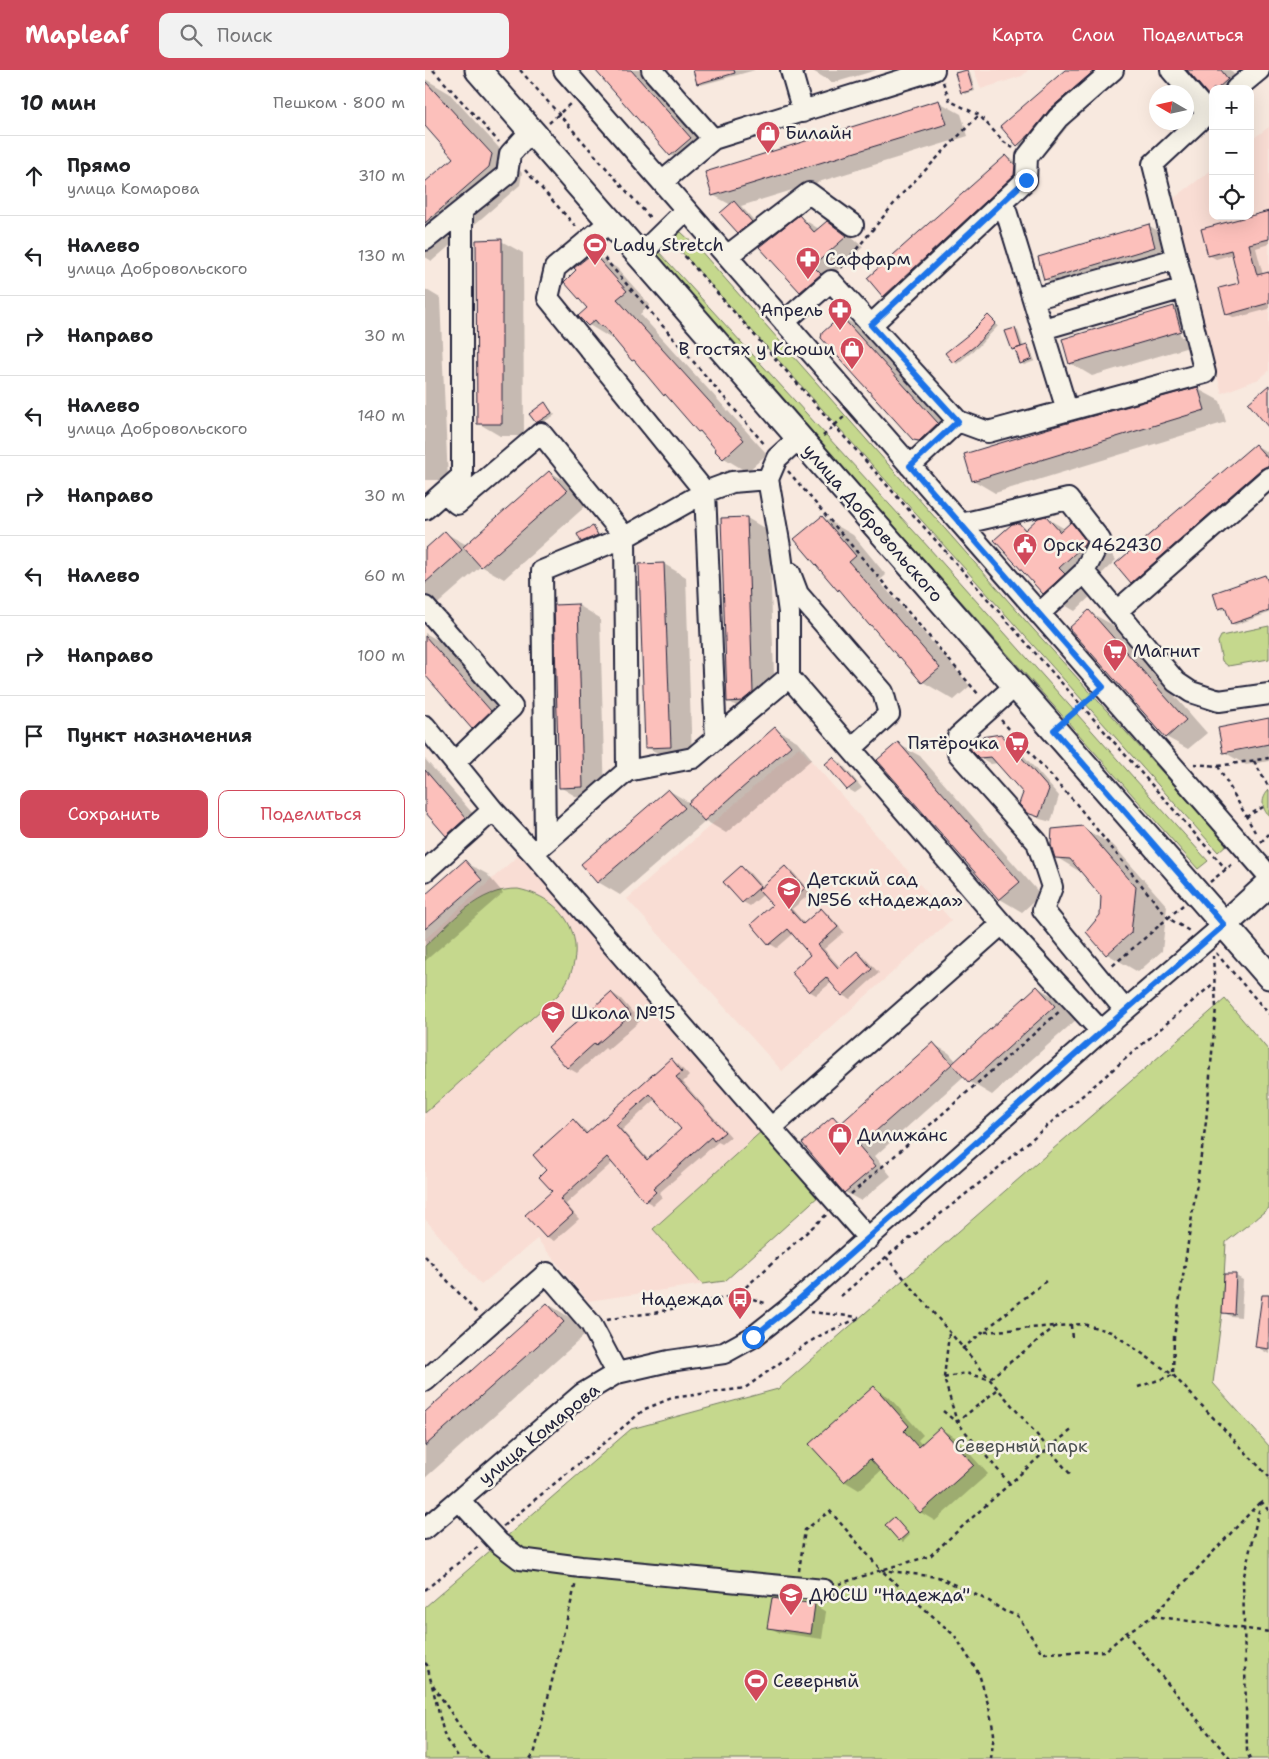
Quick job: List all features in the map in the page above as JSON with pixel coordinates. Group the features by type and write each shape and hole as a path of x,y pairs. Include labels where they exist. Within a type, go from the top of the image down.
{"main road":[{"name":"улица Добровольского","path":"478,70 1054,730 1214,933 1269,976"},
{"name":"улица Комарова","path":"1214,933 1269,884"}],"street":[{"path":"564,70 1269,876"},
{"path":"652,70 713,139"},
{"path":"791,70 803,112"},
{"path":"871,325 1026,180 1027,157 1058,118 1113,70"},
{"path":"1171,70 1209,109"},
{"path":"1241,85 1259,70"},
{"path":"662,182 713,139 938,74"},
{"path":"784,322 831,281 958,421 988,432 1205,373 1153,164 1209,111"},
{"path":"425,240 507,174 510,154 533,133"},
{"path":"727,256 809,193 853,225"},
{"path":"1003,201 1067,410"},
{"path":"640,255 686,210"},
{"path":"425,509 462,476 462,212"},
{"path":"610,222 555,268 548,298 705,492 716,739"},
{"path":"1033,299 1176,259"},
{"path":"1043,329 1184,288"},
{"path":"910,466 958,421"},
{"path":"444,492 457,504 541,433 625,537 627,771"},
{"path":"804,444 777,458 768,478 789,613 789,677 1002,924 1101,1032"},
{"path":"539,847 542,571 625,537 705,492 732,482 768,478"},
{"path":"1117,611 1269,478"},
{"path":"961,524 1068,499 1100,540 1084,572 1039,614"},
{"path":"780,547 798,594 883,692 889,714 852,748"},
{"path":"1084,572 1176,682 1191,692 1219,701 1269,694"},
{"path":"425,607 512,707 455,762"},
{"path":"539,847 627,771 693,758 789,677"},
{"path":"1015,686 957,737 959,753 1037,842 1052,887 1043,910 1125,1010"},
{"path":"425,726 493,810 539,847 771,1128 869,1238"},
{"path":"425,872 493,810"},
{"path":"771,1128 1002,924"},
{"name":"улица Комарова","path":"425,1529 582,1394 617,1373 669,1361 724,1353 753,1337 787,1310 1214,933"},
{"path":"425,1381 547,1273 591,1324 617,1373"},
{"path":"459,1500 499,1543 520,1559 581,1567 824,1590"}],"path":[{"path":"520,70 1226,869"},
{"path":"938,74 950,101 979,115 1004,142 1027,157"},
{"path":"533,133 559,114 583,92"},
{"path":"831,281 902,194 979,115"},
{"path":"804,444 834,426 857,405"},
{"path":"1054,730 1103,687"},
{"path":"1255,834 1218,766 1269,758"},
{"path":"1255,761 1269,788"},
{"path":"1246,817 1263,807"},
{"path":"1168,918 1214,933"},
{"path":"1173,1374 1174,1337 1206,1122 1216,1007 1213,949 1269,1014"},
{"path":"841,1296 886,1257 991,1174 1215,982"},
{"path":"425,1256 488,1325"},
{"path":"886,1257 1071,1475"},
{"path":"963,1349 1047,1280"},
{"path":"425,1590 645,1409 672,1398 745,1388 823,1334 861,1317"},
{"path":"984,1332 1083,1324 1111,1332 1173,1374 1269,1477"},
{"path":"1071,1325 1072,1341"},
{"path":"989,1379 1056,1326"},
{"path":"949,1332 944,1378 957,1422"},
{"path":"944,1378 965,1372 989,1379"},
{"path":"1138,1387 1173,1374"},
{"path":"957,1422 998,1390"},
{"path":"943,1411 957,1422 1009,1484"},
{"path":"824,1590 881,1570 930,1556 1048,1449 1074,1428"},
{"path":"881,1570 938,1578 989,1601 1004,1611 1018,1616 1042,1653 1105,1651 1153,1616 1261,1501"},
{"path":"1261,1501 1269,1511"},
{"path":"1250,1759 1247,1751 1243,1580 1261,1501"},
{"path":"796,1587 805,1530 831,1511 881,1570 955,1636 979,1674 989,1707 994,1734 991,1759"},
{"path":"530,1759 535,1751 569,1607 581,1567"},
{"path":"1153,1616 1269,1632"},
{"path":"1126,1634 1230,1759"},
{"path":"425,1663 432,1683 445,1738 460,1759"},
{"path":"432,1683 472,1745 489,1759"}],"shaded area":[{"path":"974,70 1028,70 1022,76 981,89"},
{"path":"1269,127 1269,371 1259,379 1222,393 1166,204 1209,172 1209,220 1254,220 1254,138"},
{"name":"Детский сад №56 «Надежда»","path":"799,747 951,920 782,1071 627,899"},
{"name":"Школа №15","path":"521,853 821,1194 725,1281 588,1301 537,1239 481,1285 425,1219 425,939"}],"green space":[{"path":"681,232 699,249 1025,620 1227,844 1218,852 671,240"},
{"path":"658,251 921,539 1208,861 1198,869 913,547 649,258"},
{"path":"1269,626 1269,659 1228,666 1222,661 1218,642 1221,636"},
{"path":"1269,790 1269,816 1264,810 1263,803"},
{"path":"518,889 537,895 552,904 564,916 571,930 575,945 574,961 569,978 558,995 425,1113 425,946 456,917 478,900 504,890"},
{"name":"Северный парк","path":"1225,999 1269,1051 1269,1208 1226,1242 1222,1313 1213,1383 1269,1446 1269,1759 425,1759 425,1607 631,1429 778,1389"},
{"path":"764,1129 821,1194 725,1281 702,1284 653,1229"}],"building":[{"path":"595,70 631,70 691,138 670,156"},
{"path":"693,70 734,70 735,73 697,84"},
{"path":"967,70 973,90 961,93 955,73"},
{"path":"1065,70 1095,70 1050,109 1030,134 1017,146 1000,126"},
{"path":"1187,70 1221,70 1228,79 1221,85 1209,85 1209,96"},
{"path":"425,81 492,154 489,167 425,223 425,182 453,158 425,126"},
{"path":"939,100 947,124 712,196 705,172"},
{"path":"1006,155 1015,165 1014,175 883,297 867,278"},
{"path":"734,201 752,222 738,233 720,213"},
{"path":"1269,211 1269,239 1249,244 1257,275 1269,272 1269,303 1226,315 1219,288 1239,283 1231,250 1208,256 1201,229 1235,220 1254,220 1254,215"},
{"path":"799,215 814,232 827,221 847,236 813,266 821,274 800,292 759,247"},
{"path":"1149,224 1155,247 1044,280 1038,257"},
{"path":"502,239 502,424 477,424 476,240"},
{"path":"593,253 627,291 617,299 744,440 723,459 700,431 698,432 665,394 664,396 634,360 632,361 603,326 601,327 595,320 588,326 578,316 587,308 564,282 576,270 574,268"},
{"path":"1174,306 1181,331 1069,364 1062,339"},
{"path":"988,315 996,323 975,346 953,363 945,353 969,334"},
{"path":"841,316 938,423 919,441 913,440 821,338 822,333"},
{"path":"1015,328 1021,347 1012,350 1005,331"},
{"path":"1027,345 1032,359 1020,364 1015,349"},
{"path":"1269,385 1269,428 1248,403"},
{"path":"1198,387 1205,410 972,481 964,454"},
{"path":"545,402 552,413 536,423 529,414"},
{"path":"1255,444 1269,460 1269,465 1261,469 1131,583 1115,564"},
{"path":"549,471 567,491 481,567 463,547"},
{"path":"822,516 856,556 849,562 940,668 922,683 839,589 838,591 794,539"},
{"path":"1046,516 1060,532 1071,522 1086,541 1059,568 1065,574 1043,594 994,540 1012,524 1019,523 1025,530 1038,518"},
{"path":"747,517 753,692 742,701 727,702 721,518"},
{"path":"593,526 598,535 581,542 577,534"},
{"path":"445,531 462,550 425,583 425,549"},
{"path":"664,563 671,747 645,748 639,564"},
{"path":"1265,575 1269,584 1269,611 1231,624 1225,607 1218,609 1213,593"},
{"path":"578,604 583,787 559,788 554,605"},
{"path":"1089,610 1186,720 1166,738 1069,628"},
{"path":"425,636 491,711 472,729 425,675"},
{"path":"1269,718 1269,744 1223,753 1218,728"},
{"path":"775,727 791,746 704,821 688,803"},
{"path":"1001,734 1049,789 1039,817 1027,813 1019,804 1023,793 991,757 979,758 971,750 970,742 975,738"},
{"path":"898,742 1020,882 999,900 877,760"},
{"path":"833,757 856,783 847,790 825,764"},
{"path":"425,770 466,818 446,836 425,812"},
{"path":"668,789 685,808 597,883 581,864"},
{"path":"1083,826 1136,887 1131,933 1106,955 1086,932 1100,915 1101,896 1070,859 1055,858 1051,845 1052,829"},
{"path":"465,860 482,880 425,929 425,895"},
{"path":"741,866 760,887 742,903 723,882"},
{"path":"785,866 805,888 786,905 803,924 821,908 838,927 818,945 838,968 857,951 872,969 842,996 826,977 809,992 791,972 810,955 788,929 769,945 751,924 772,905 758,890"},
{"path":"1037,986 1055,1006 969,1083 952,1064"},
{"path":"611,992 631,1015 567,1068 548,1047"},
{"path":"933,1042 952,1064 859,1146 876,1166 844,1193 802,1143 833,1116 840,1124"},
{"path":"671,1058 682,1072 676,1077 725,1132 714,1141 711,1137 653,1189 656,1192 645,1202 607,1157 560,1199 573,1214 546,1238 525,1215 552,1191 539,1177 546,1170 533,1155 573,1119 586,1134","holes":["650,1094 681,1129 647,1160 616,1125"]},
{"path":"1224,1274 1236,1274 1234,1314 1222,1313"},
{"path":"1262,1295 1269,1295 1269,1349 1255,1347"},
{"path":"547,1303 564,1322 425,1446 425,1412"},
{"path":"874,1386 909,1426 904,1431 918,1447 940,1427 974,1465 920,1513 870,1459 844,1482 809,1444"},
{"path":"894,1517 908,1533 899,1541 885,1525"},
{"name":"ДЮСШ \"Надежда\"","path":"772,1598 815,1604 811,1634 767,1628"}],"place":[{"name":"Билайн","path":"768,154"},
{"name":"Lady Stretch","path":"595,266"},
{"name":"Саффарм","path":"808,280"},
{"name":"Апрель","path":"840,331"},
{"name":"В гостях у Ксюши","path":"852,370"},
{"name":"Орск 462430","path":"1025,566"},
{"name":"Магнит","path":"1115,672"},
{"name":"Пятёрочка","path":"1017,764"},
{"name":"Детский сад №56 «Надежда»","path":"789,910"},
{"name":"Школа №15","path":"553,1034"},
{"name":"Дилижанс","path":"840,1156"},
{"name":"Надежда","path":"740,1320"},
{"name":"ДЮСШ \"Надежда\"","path":"791,1616"},
{"name":"Северный","path":"756,1702"}],"route":[{"path":"753,1337 787,1310 1224,925 1054,730 1103,687 910,466 958,421 871,325 1026,180"}]}
